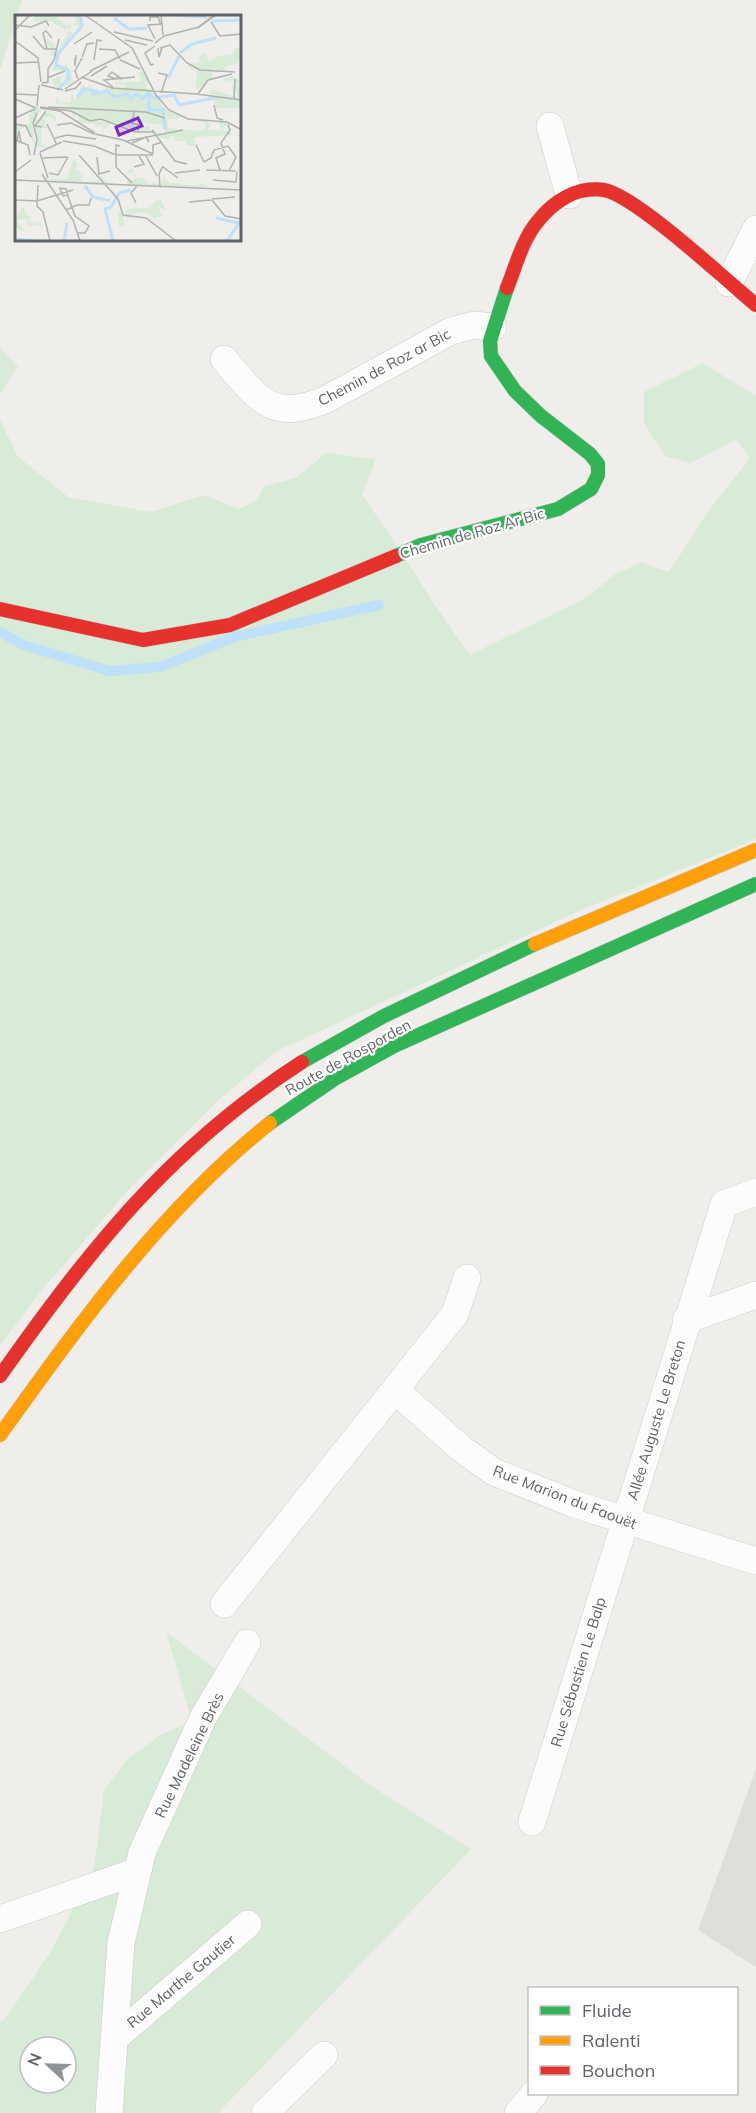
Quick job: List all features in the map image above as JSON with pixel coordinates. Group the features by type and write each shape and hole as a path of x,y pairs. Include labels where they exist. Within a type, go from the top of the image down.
{"main road":[{"name":"Chemin de Roz Ar Bic","path":"0,609 143,640 230,625 421,544 558,509 579,498 591,489 598,475 598,464 590,454 541,416 515,391 491,356 493,327 527,238 547,211 569,195 583,189 606,190 620,194 676,236 756,305"},
{"name":"Route de Rosporden","path":"0,1376 65,1286 126,1212 178,1157 272,1080 367,1023 560,931 756,850"},
{"name":"Route de Rosporden","path":"0,1435 70,1336 145,1244 209,1176 281,1114 313,1092 394,1048 756,884"}],"street":[{"path":"550,126 569,195"},
{"path":"729,283 756,229"},
{"name":"Chemin de Roz ar Bic","path":"224,359 258,399 281,409 296,409 327,399 451,330 474,325 493,327"},
{"name":"Allée Auguste Le Breton","path":"625,1521 723,1204 756,1192"},
{"path":"224,1604 396,1391 455,1314 467,1278"},
{"name":"Allée Auguste Le Breton","path":"686,1320 756,1295"},
{"name":"Rue Marion du Faouët","path":"396,1391 463,1450 494,1472 625,1521 756,1561"},
{"name":"Rue Sébastien Le Balp","path":"532,1822 625,1521"},
{"name":"Rue Madeleine Brès","path":"109,2113 121,1943 142,1853 203,1718 247,1642"},
{"path":"0,1919 138,1871"},
{"name":"Rue Marthe Gautier","path":"115,2038 248,1924"},
{"path":"271,2112 324,2055"},
{"path":"518,2113 533,2095"}],"shaded area":[{"path":"756,1769 756,1967 698,1930"}],"green space":[{"path":"0,0 22,0 17,15 15,15 15,22 0,70"},
{"path":"0,348 18,367 0,394"},
{"path":"703,363 756,396 756,839 579,911 277,1051 221,1098 132,1186 45,1286 0,1346 0,420 18,457 68,497 151,512 204,495 240,509 255,501 265,486 296,478 326,453 376,459 362,495 470,655 586,598 614,575 641,562 669,572 709,510 750,458 736,440 691,463 665,456 644,423 644,392"},
{"path":"166,1632 371,1786 471,1849 218,2113 0,2113 0,2022 5,2019 50,1953 94,1869 104,1790 127,1760 162,1734 192,1721"}],"waterway":[{"path":"0,632 24,645 109,671 160,667 234,637 379,605"}],"traffic: fast":[{"path":"396,556 421,545 558,509 591,489 598,475 598,464 590,454 541,416 515,391 491,356 490,341 507,288"},
{"path":"270,1123 336,1078 394,1046 756,884"},
{"path":"302,1062 384,1016 535,944"}],"traffic: slow":[{"path":"535,944 756,850"},
{"path":"0,1435 124,1269 193,1193 270,1123"}],"traffic: jam":[{"path":"507,288 528,236 544,214 567,196 594,189 618,195 658,222 756,305"},
{"path":"0,609 143,640 230,625 396,556"},
{"path":"0,1376 100,1244 172,1165 212,1129 302,1062"}]}
